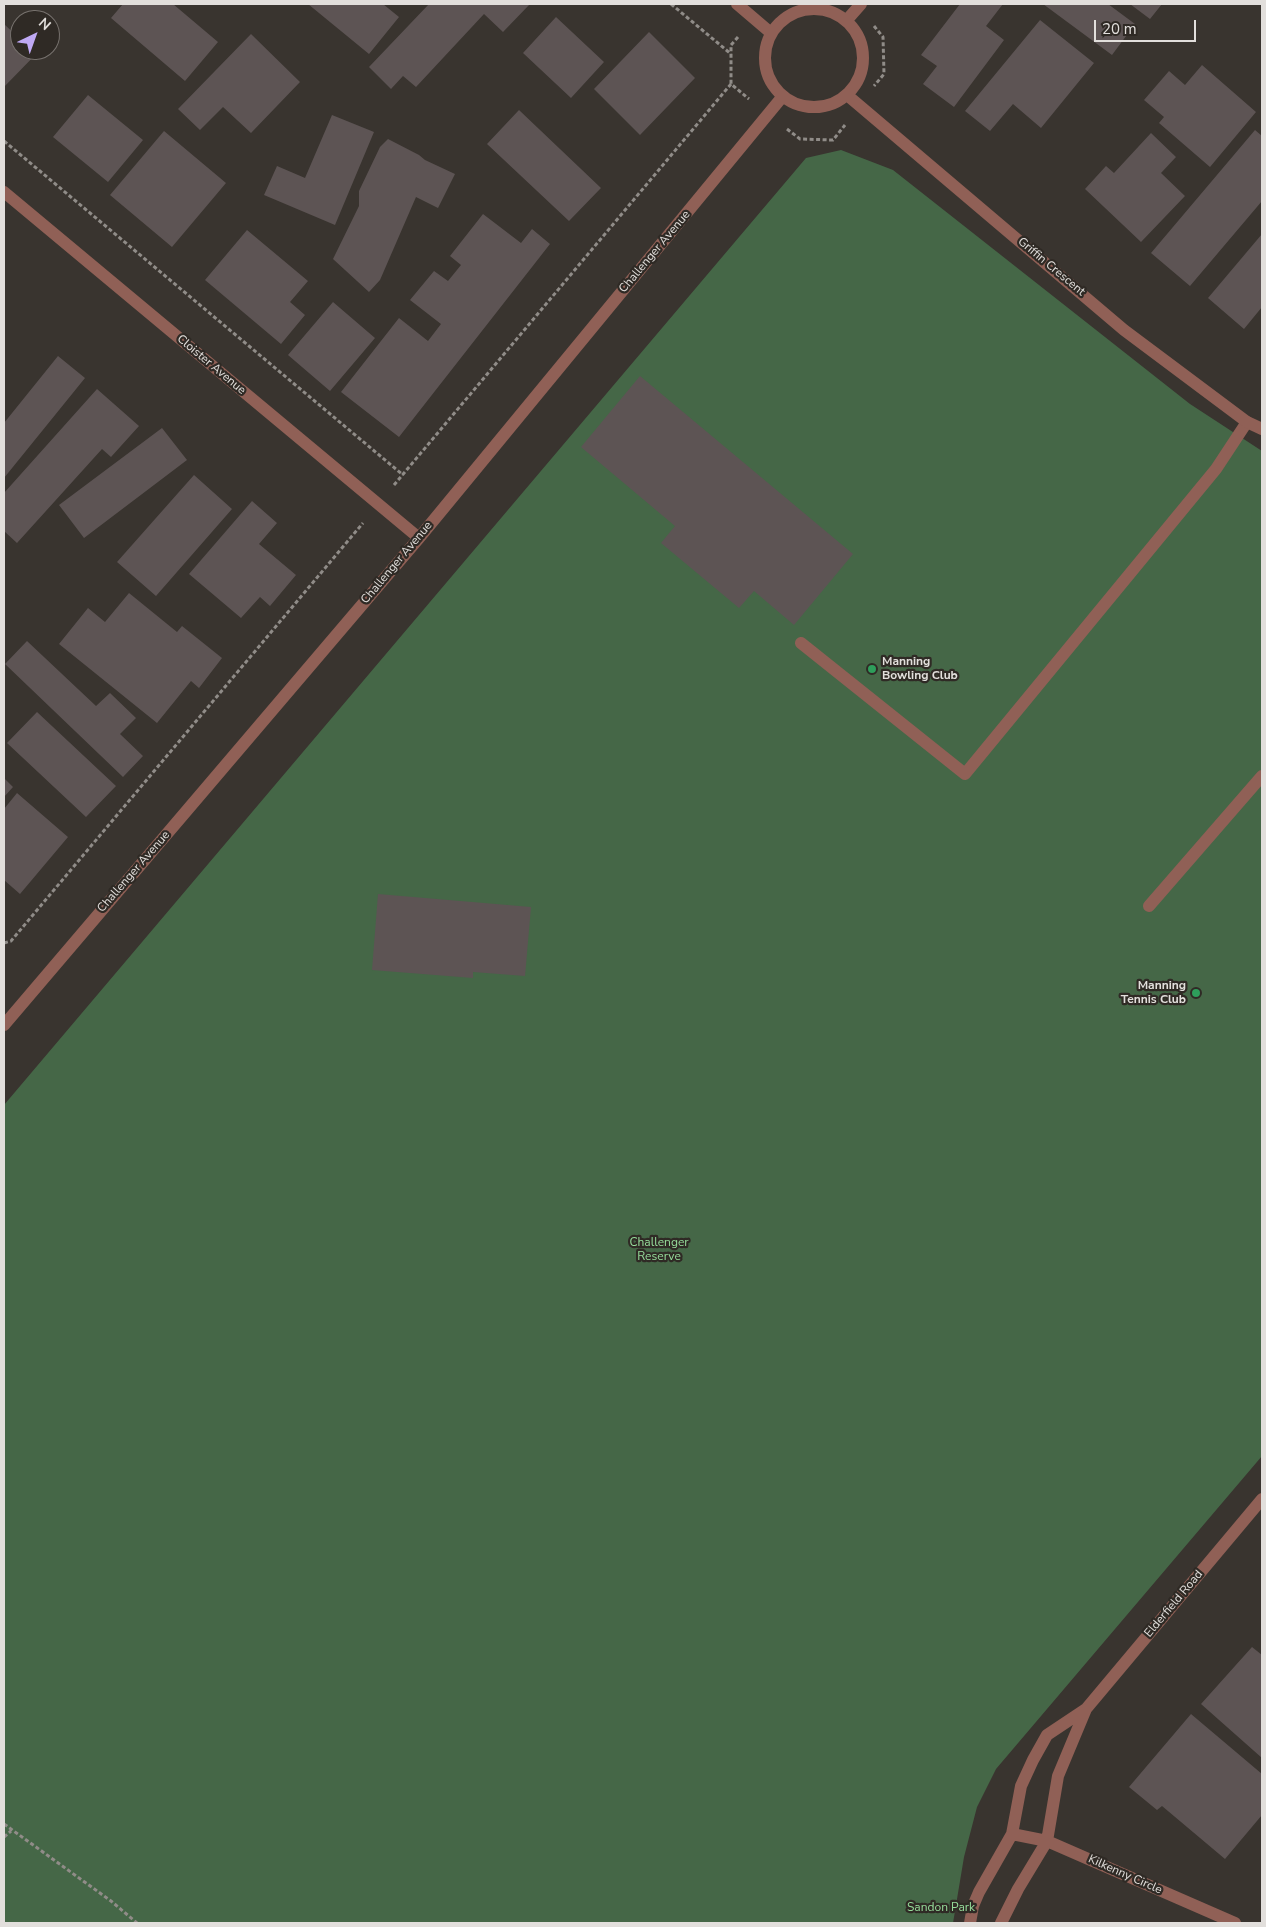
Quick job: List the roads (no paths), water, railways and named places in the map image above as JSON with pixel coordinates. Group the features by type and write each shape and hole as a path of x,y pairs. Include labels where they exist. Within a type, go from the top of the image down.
{"street":[{"path":"737,4 771,33"},
{"path":"846,22 859,5"},
{"path":"806,10 827,12 846,22 856,34 862,50 862,66 857,82 847,95 835,103 822,107 808,107 795,104 783,96 774,86 766,67 766,46 771,33 786,18 806,10"},
{"name":"Griffin Crescent","path":"847,95 1124,330 1247,422 1262,429"},
{"name":"Challenger Avenue","path":"4,1025 419,538 783,96"},
{"name":"Cloister Avenue","path":"4,192 419,538"},
{"path":"801,643 965,774 1216,469 1247,422"},
{"path":"1149,906 1262,776"},
{"name":"Elderfield Road","path":"970,1923 978,1892 1012,1834 1021,1786 1047,1735 1086,1709 1262,1499"},
{"name":"Elderfield Road","path":"1001,1923 1018,1889 1047,1841 1058,1776 1086,1709"},
{"name":"Kilkenny Circle","path":"1012,1834 1047,1841 1235,1923"}],"place":[{"name":"Manning Bowling Club","path":"872,669"},
{"name":"Manning Tennis Club","path":"1196,993"}],"park label":[{"name":"Challenger Reserve","path":"659,1250"},
{"name":"Sandon Park","path":"941,1908"}]}
